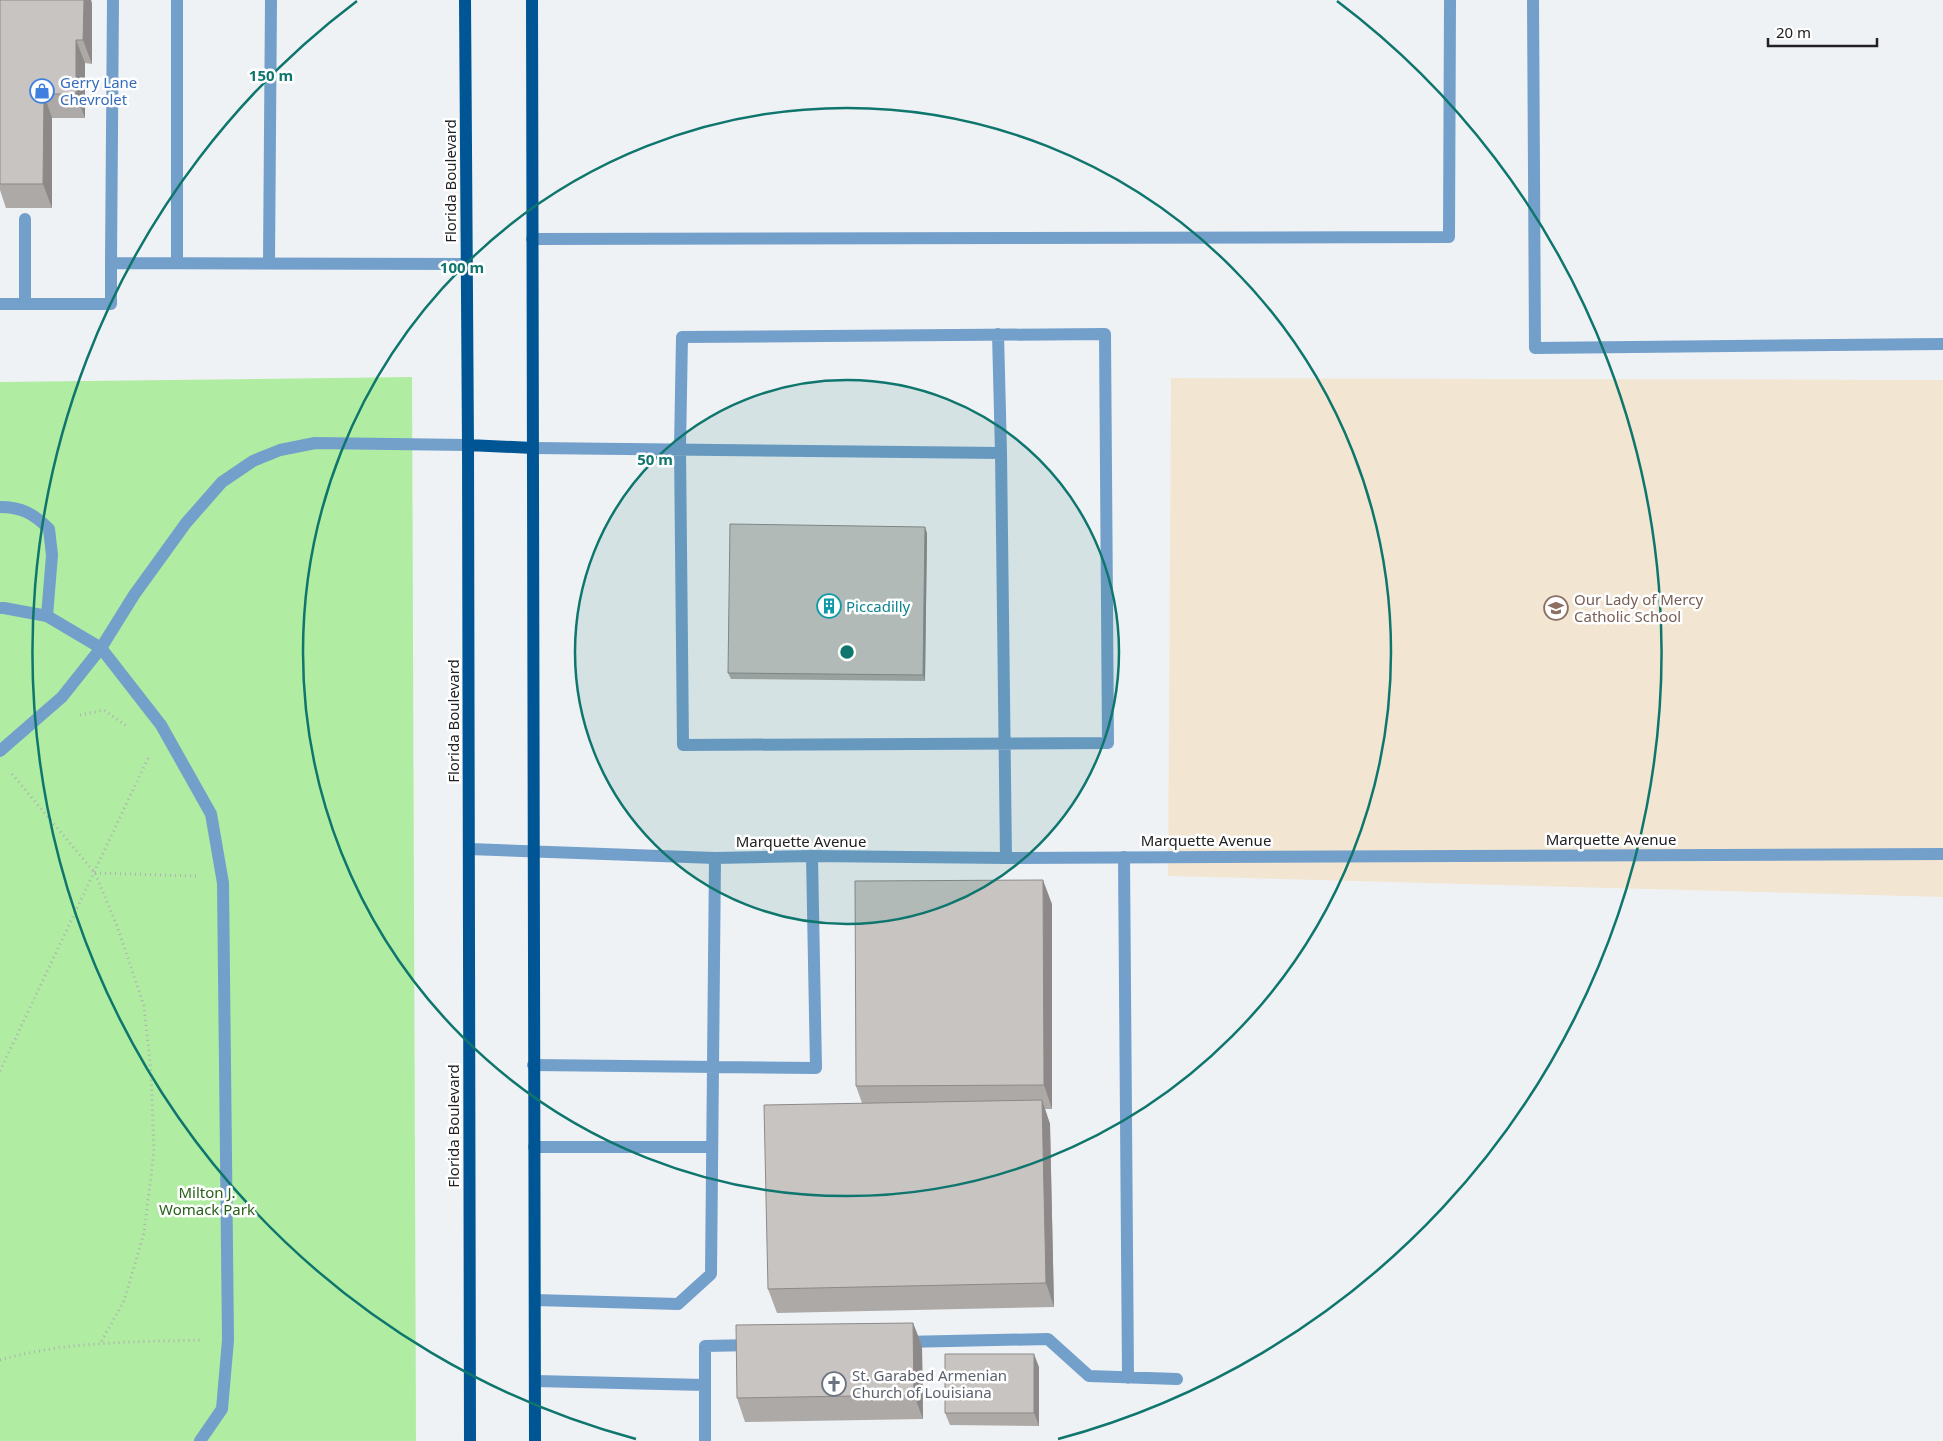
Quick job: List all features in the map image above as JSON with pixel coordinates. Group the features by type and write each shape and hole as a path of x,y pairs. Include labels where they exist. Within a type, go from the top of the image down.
{"main road":[{"name":"Florida Boulevard","path":"465,0 470,1441"},
{"path":"532,0 535,1441"},
{"path":"468,445 533,448"}],"street":[{"path":"0,304 111,304 113,0"},
{"path":"177,263 178,0"},
{"path":"269,263 271,0"},
{"path":"532,239 1449,237 1450,0"},
{"path":"1533,0 1535,348 1943,344"},
{"path":"25,219 25,304"},
{"path":"111,263 467,264"},
{"path":"998,334 1006,858"},
{"path":"998,334 1105,334 1108,743 683,745 680,448 682,337 998,334"},
{"path":"0,751 62,697 101,648 134,595 186,523 222,482 253,461 280,450 315,443 468,445"},
{"path":"533,448 680,448 1001,453"},
{"path":"0,507 12,507 35,515 49,529 52,555 48,616"},
{"path":"0,608 48,616 101,648 161,725 211,814 223,883 228,1340 222,1409 200,1441"},
{"name":"Marquette Avenue","path":"469,850 715,858 812,856 1006,858 1943,854"},
{"path":"533,1065 816,1068 812,856"},
{"path":"1124,857 1128,1378"},
{"path":"535,1300 678,1304 711,1274 715,858"},
{"path":"534,1147 712,1147"},
{"path":"891,1342 1048,1339 1089,1376 1177,1379"},
{"path":"705,1441 704,1346 763,1344"},
{"path":"535,1381 705,1385"}],"path":[{"path":"76,716 104,710 132,730"},
{"path":"0,1071 150,754"},
{"path":"5,775 10,771 94,874 118,926 144,1006 151,1072 154,1151 144,1233 124,1301 101,1342"},
{"path":"94,874 222,876"},
{"path":"0,1360 20,1354 101,1342 228,1340"}],"shaded area":[{"name":"Our Lady of Mercy Catholic School","path":"1171,378 1943,380 1943,897 1168,876"}],"green space":[{"name":"Milton J. Womack Park","path":"412,377 416,1441 0,1441 0,382"}],"building":[{"name":"Gerry Lane Chevrolet","path":"0,0 84,0 83,40 76,40 76,94 44,94 43,184 0,184"},
{"name":"Piccadilly","path":"730,524 925,527 923,675 728,673"},
{"path":"1043,880 1044,1085 856,1086 855,881"},
{"path":"1042,1100 1046,1283 768,1289 764,1105"},
{"name":"St. Garabed Armenian Church of Louisiana","path":"913,1323 914,1395 737,1398 736,1325"},
{"path":"945,1354 1034,1354 1034,1413 945,1413"}],"place":[{"name":"Gerry Lane Chevrolet","path":"42,91"},
{"name":"Piccadilly","path":"829,606"},
{"name":"Our Lady of Mercy Catholic School","path":"1556,608"},
{"name":"St. Garabed Armenian Church of Louisiana","path":"834,1384"}]}
